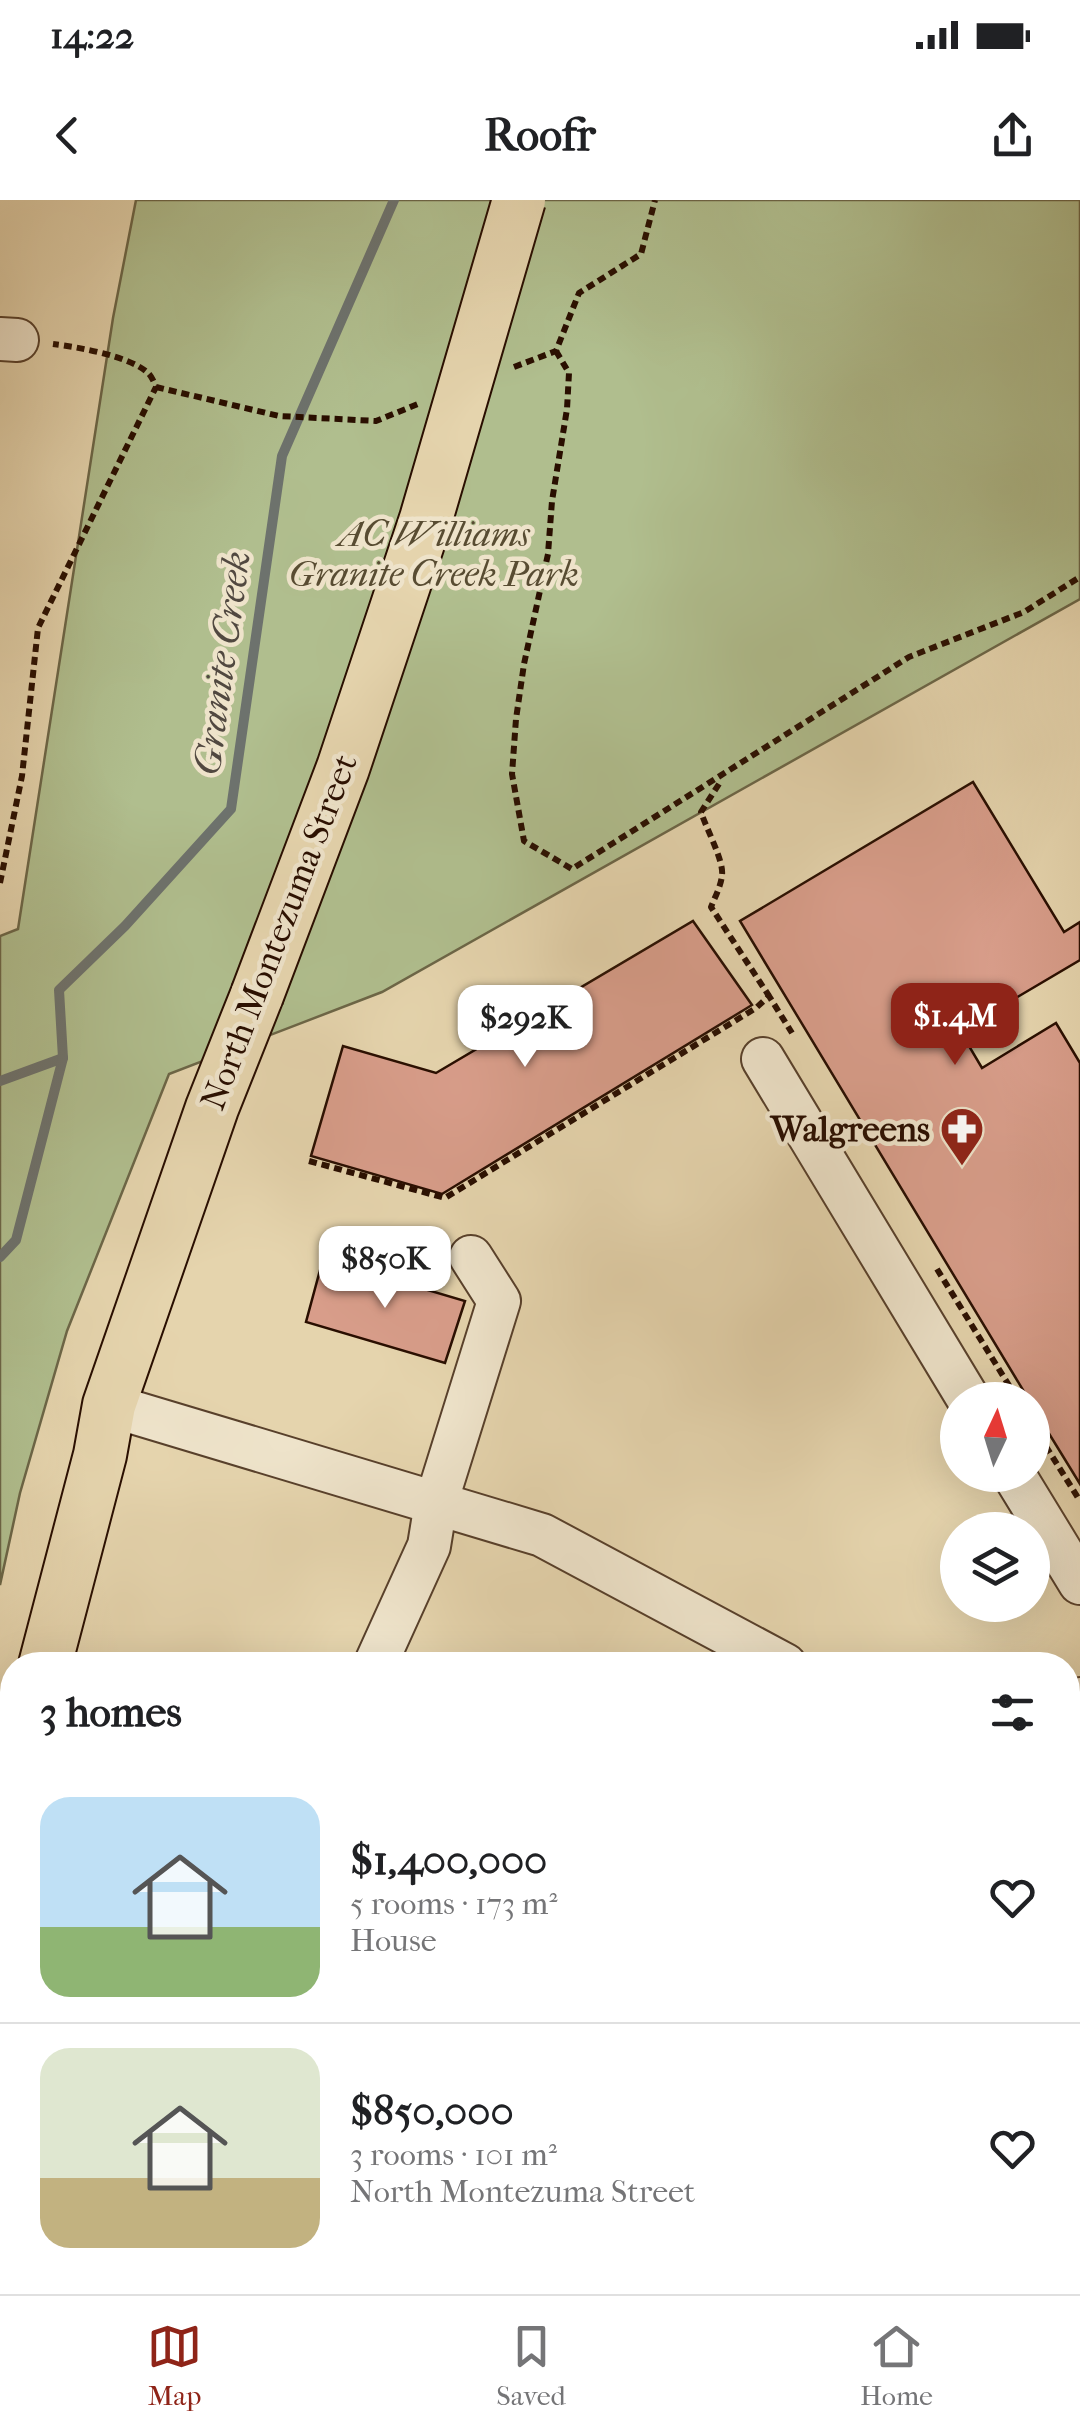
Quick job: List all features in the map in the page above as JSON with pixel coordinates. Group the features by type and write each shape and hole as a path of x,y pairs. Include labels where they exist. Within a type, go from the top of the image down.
{"main road":[{"name":"North Montezuma Street","path":"48,1652 100,1455 109,1404 212,1108 343,768 426,519 518,200"}],"street":[{"path":"781,1053 959,1382"},
{"path":"382,1652 429,1546 436,1504 499,1301 472,1257"},
{"path":"109,1404 542,1535 761,1652"},
{"path":"1024,1492 1080,1583"}],"path":[{"path":"502,372 556,351 579,293 642,254 655,200"},
{"path":"0,883 22,776 38,628 156,387 150,373 88,348 9,340"},
{"path":"556,351 570,373 567,410 548,554 519,700 512,774 524,840 572,868 909,657 1024,612 1080,576"},
{"path":"156,387 279,416 376,421 430,400"},
{"path":"718,784 701,812 722,865 722,880 711,906 769,996 781,1053"},
{"path":"309,1161 446,1198 756,1008 769,996"},
{"path":"935,1265 1007,1382"},
{"path":"1050,1453 1080,1501"}],"green space":[{"name":"AC Williams Granite Creek Park","path":"136,200 1080,200 1080,599 382,992 169,1074 67,1331 20,1493 0,1585 0,936 18,929 113,318"}],"building":[{"path":"973,782 1064,932 1080,922 1080,960 960,1031 982,1068 1056,1023 1080,1063 1080,1484 1050,1435 1050,1382 1018,1382 740,921"},
{"path":"693,921 752,1005 442,1194 311,1156 343,1046 436,1073"},
{"path":"323,1259 465,1301 445,1363 306,1322"}],"waterway":[{"name":"Granite Creek","path":"0,1257 16,1240 63,1058 59,990 125,926 231,809 282,456 394,200"},
{"path":"0,1081 63,1058"}],"place":[{"name":"Walgreens","path":"962,1167"}]}
